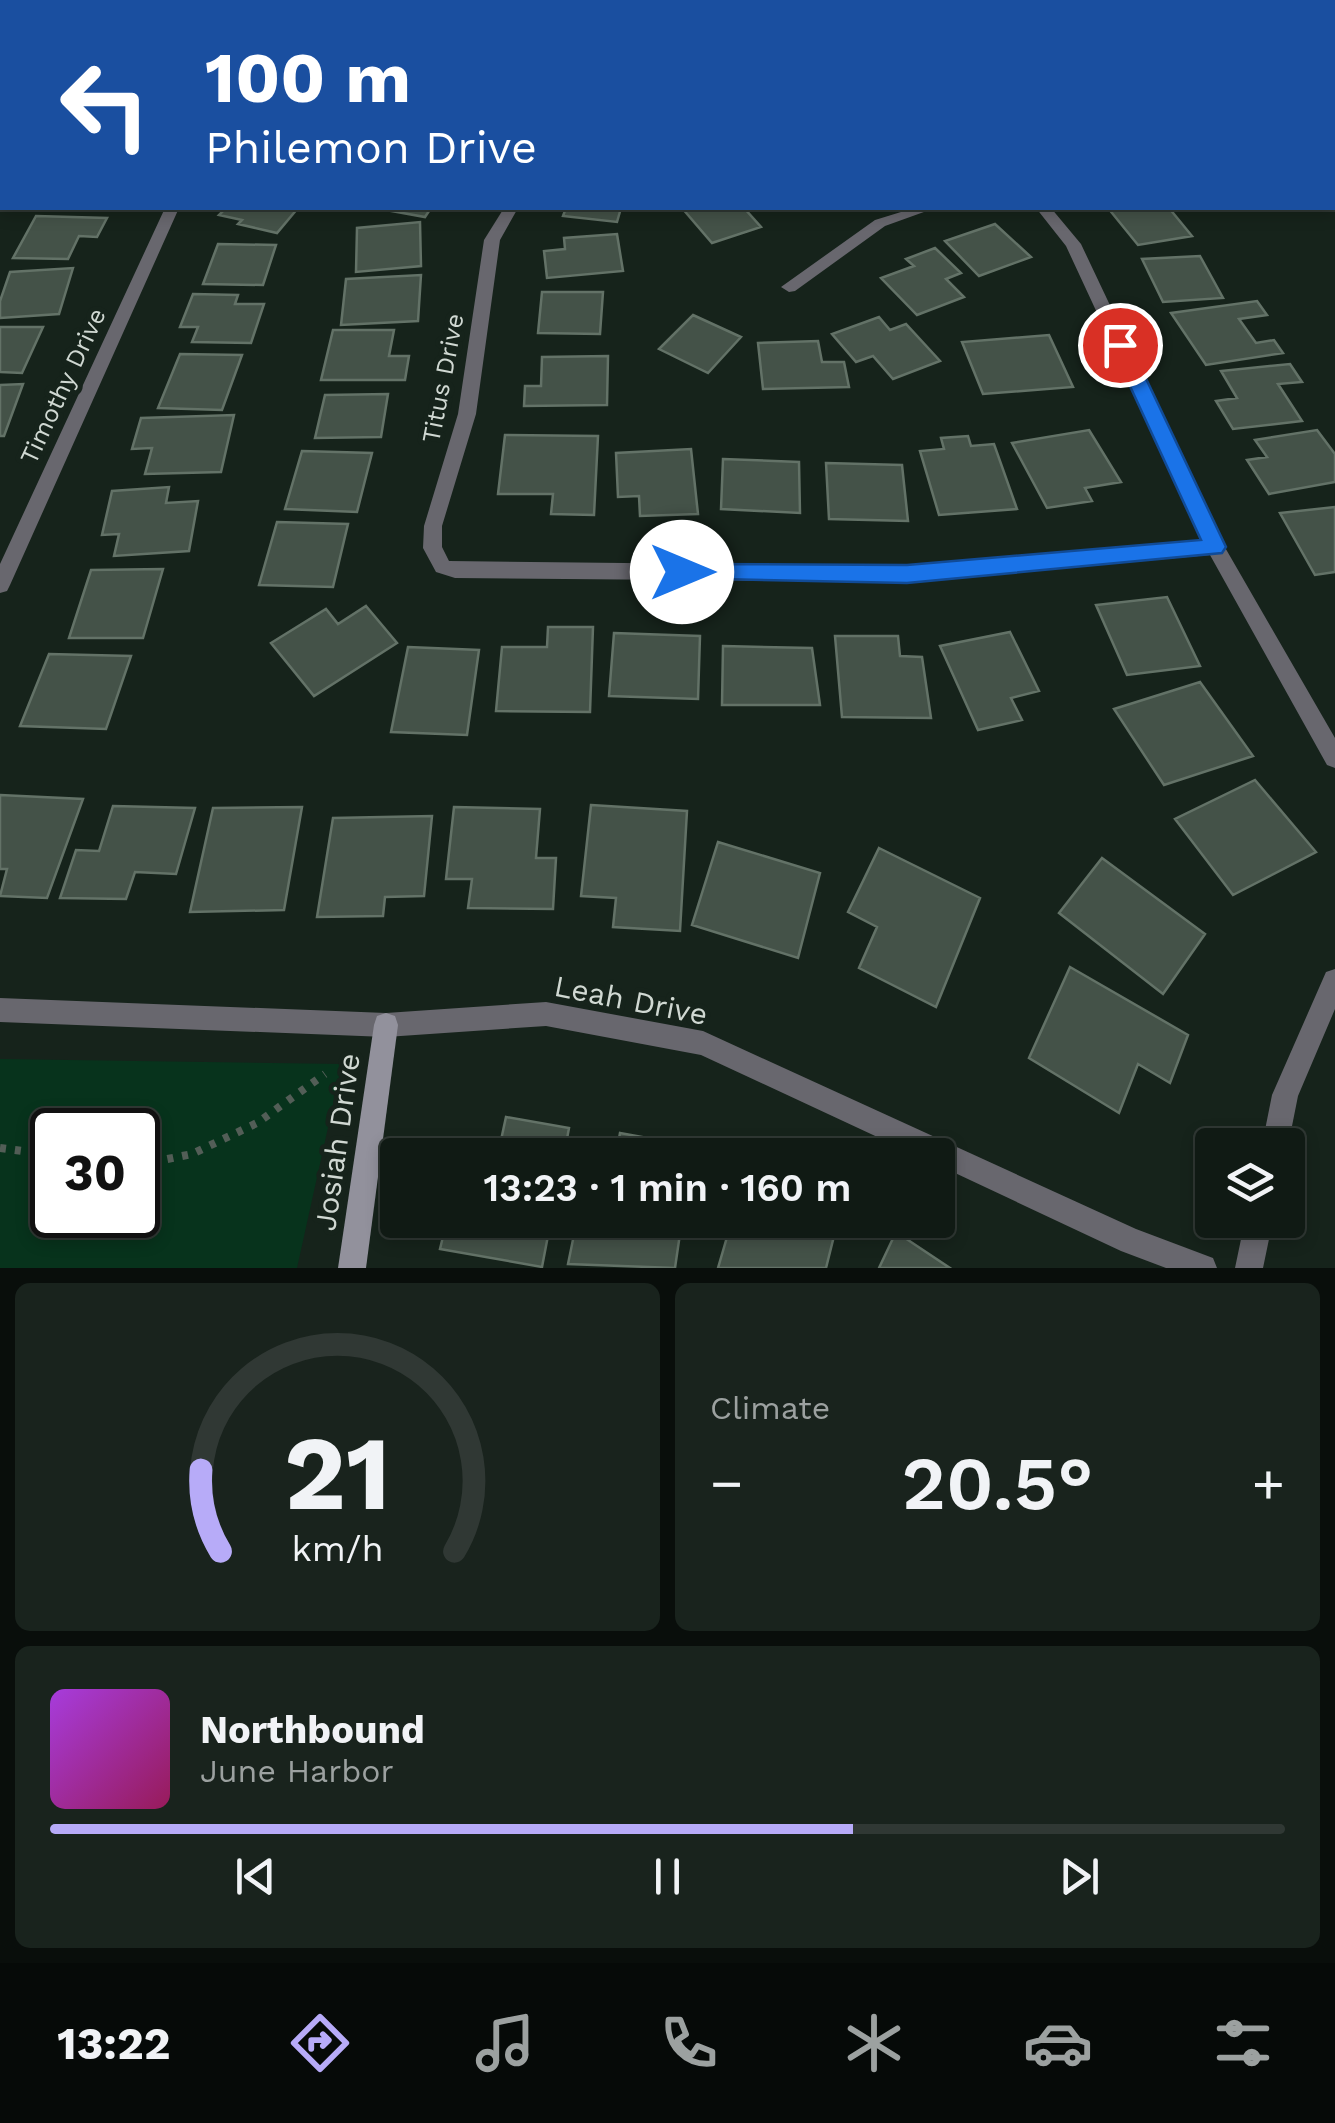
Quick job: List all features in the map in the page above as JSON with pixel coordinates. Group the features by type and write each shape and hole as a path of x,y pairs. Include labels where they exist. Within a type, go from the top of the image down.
{"street":[{"name":"Timothy Drive","path":"0,585 171,210"},
{"name":"Titus Drive","path":"510,210 492,240 467,414 434,526 432,548 436,560 454,570 907,574 1215,547"},
{"path":"789,286 880,223 922,210"},
{"path":"1045,210 1074,244 1215,547 1335,758"},
{"path":"1278,1128 1285,1095 1335,981"},
{"name":"Leah Drive","path":"0,1010 386,1026 546,1014 702,1043 1131,1241 1204,1268"},
{"name":"Josiah Drive","path":"352,1268 386,1026"},
{"path":"1249,1268 1255,1238"}],"path":[{"path":"160,1161 192,1154 256,1123 325,1074"},
{"path":"0,1148 30,1151"}],"green space":[{"path":"0,1059 342,1064 297,1268 0,1268"}],"building":[{"path":"224,210 296,210 277,233 219,215"},
{"path":"386,210 430,210 425,217"},
{"path":"565,210 620,210 617,222 563,216"},
{"path":"684,210 746,210 761,227 712,243"},
{"path":"1110,210 1171,210 1192,236 1138,245"},
{"path":"36,216 107,218 97,237 79,236 68,259 13,258"},
{"path":"420,222 421,266 356,272 357,228"},
{"path":"995,224 1031,257 979,276 945,241"},
{"path":"617,234 623,271 547,278 544,251 565,249 564,238"},
{"path":"218,244 276,245 263,285 203,284"},
{"path":"935,248 961,273 946,279 964,297 917,315 881,278 914,266 906,259"},
{"path":"1200,256 1223,298 1163,302 1142,259"},
{"path":"73,268 59,314 0,318 0,301 10,272"},
{"path":"421,275 418,321 341,325 346,279"},
{"path":"542,292 603,292 600,334 538,333"},
{"path":"193,294 238,295 235,304 264,304 251,343 192,342 198,327 180,327"},
{"path":"1257,301 1267,315 1239,319 1256,343 1274,340 1283,353 1206,365 1171,313"},
{"path":"693,315 741,337 708,373 659,349"},
{"path":"879,317 890,330 906,324 940,361 893,379 873,356 856,362 832,334"},
{"path":"0,327 43,327 22,373 0,372"},
{"path":"333,330 394,330 389,356 409,356 405,380 321,380"},
{"path":"1049,335 1073,387 983,394 962,342"},
{"path":"818,341 822,362 844,362 849,387 763,389 758,343"},
{"path":"180,354 242,355 222,410 158,408"},
{"path":"608,356 607,405 524,406 525,386 541,386 542,357"},
{"path":"1290,364 1302,382 1278,384 1302,421 1233,429 1216,401 1237,398 1221,371"},
{"path":"23,384 4,436 0,436 0,385"},
{"path":"388,394 381,437 315,438 325,395"},
{"path":"234,415 221,472 145,474 152,448 132,449 141,418"},
{"path":"1089,430 1121,482 1085,488 1092,501 1047,508 1012,443"},
{"path":"1317,430 1335,454 1335,482 1269,494 1247,460 1267,457 1255,440"},
{"path":"505,435 598,436 594,515 551,514 553,494 498,494"},
{"path":"968,436 971,446 994,444 1017,509 939,515 920,451 944,449 941,438"},
{"path":"691,449 698,514 640,516 639,496 618,497 616,453"},
{"path":"302,451 372,453 357,512 285,509"},
{"path":"723,459 799,462 800,513 721,509"},
{"path":"826,463 902,465 908,521 829,519"},
{"path":"169,487 166,503 198,501 189,551 114,556 119,534 102,535 112,491"},
{"path":"1335,507 1335,572 1315,575 1280,513"},
{"path":"277,522 348,524 333,587 259,585"},
{"path":"163,569 143,638 69,638 91,570"},
{"path":"1167,597 1200,666 1127,675 1096,605"},
{"path":"366,606 397,643 314,696 271,643 326,609 338,624"},
{"path":"548,627 593,627 590,712 496,711 502,647 547,647"},
{"path":"1010,632 1039,691 1011,698 1022,720 978,730 940,646"},
{"path":"614,633 700,636 698,699 609,696"},
{"path":"835,636 898,636 900,656 922,657 931,718 842,717"},
{"path":"723,646 812,648 820,705 722,705"},
{"path":"408,647 479,650 467,735 391,732"},
{"path":"49,654 131,656 106,729 20,726"},
{"path":"1200,682 1253,756 1164,785 1114,709"},
{"path":"1255,780 1316,852 1233,895 1175,819"},
{"path":"0,795 83,799 47,898 0,896 7,869 0,869"},
{"path":"591,805 687,811 680,931 613,927 616,898 581,896"},
{"path":"113,806 195,808 176,874 135,872 126,899 60,898 76,850 99,851"},
{"path":"302,807 284,910 190,912 213,808"},
{"path":"454,807 540,809 536,858 556,858 553,909 468,908 472,879 446,879"},
{"path":"432,816 424,896 385,897 383,916 317,917 333,818"},
{"path":"718,842 820,873 798,958 692,925"},
{"path":"879,848 980,898 936,1007 859,968 877,927 848,912"},
{"path":"1102,858 1205,934 1163,994 1059,913"},
{"path":"1070,967 1188,1035 1170,1083 1138,1064 1119,1113 1029,1058"},
{"path":"506,1117 569,1128 567,1138 501,1138"},
{"path":"620,1133 648,1138 619,1138"},
{"path":"443,1238 548,1238 542,1267 440,1249"},
{"path":"573,1238 679,1238 675,1268 568,1264"},
{"path":"727,1238 834,1238 826,1268 718,1268"},
{"path":"893,1238 905,1238 950,1268 879,1268"}],"route":[{"path":"682,572 907,574 1215,547 1120,345"}]}
